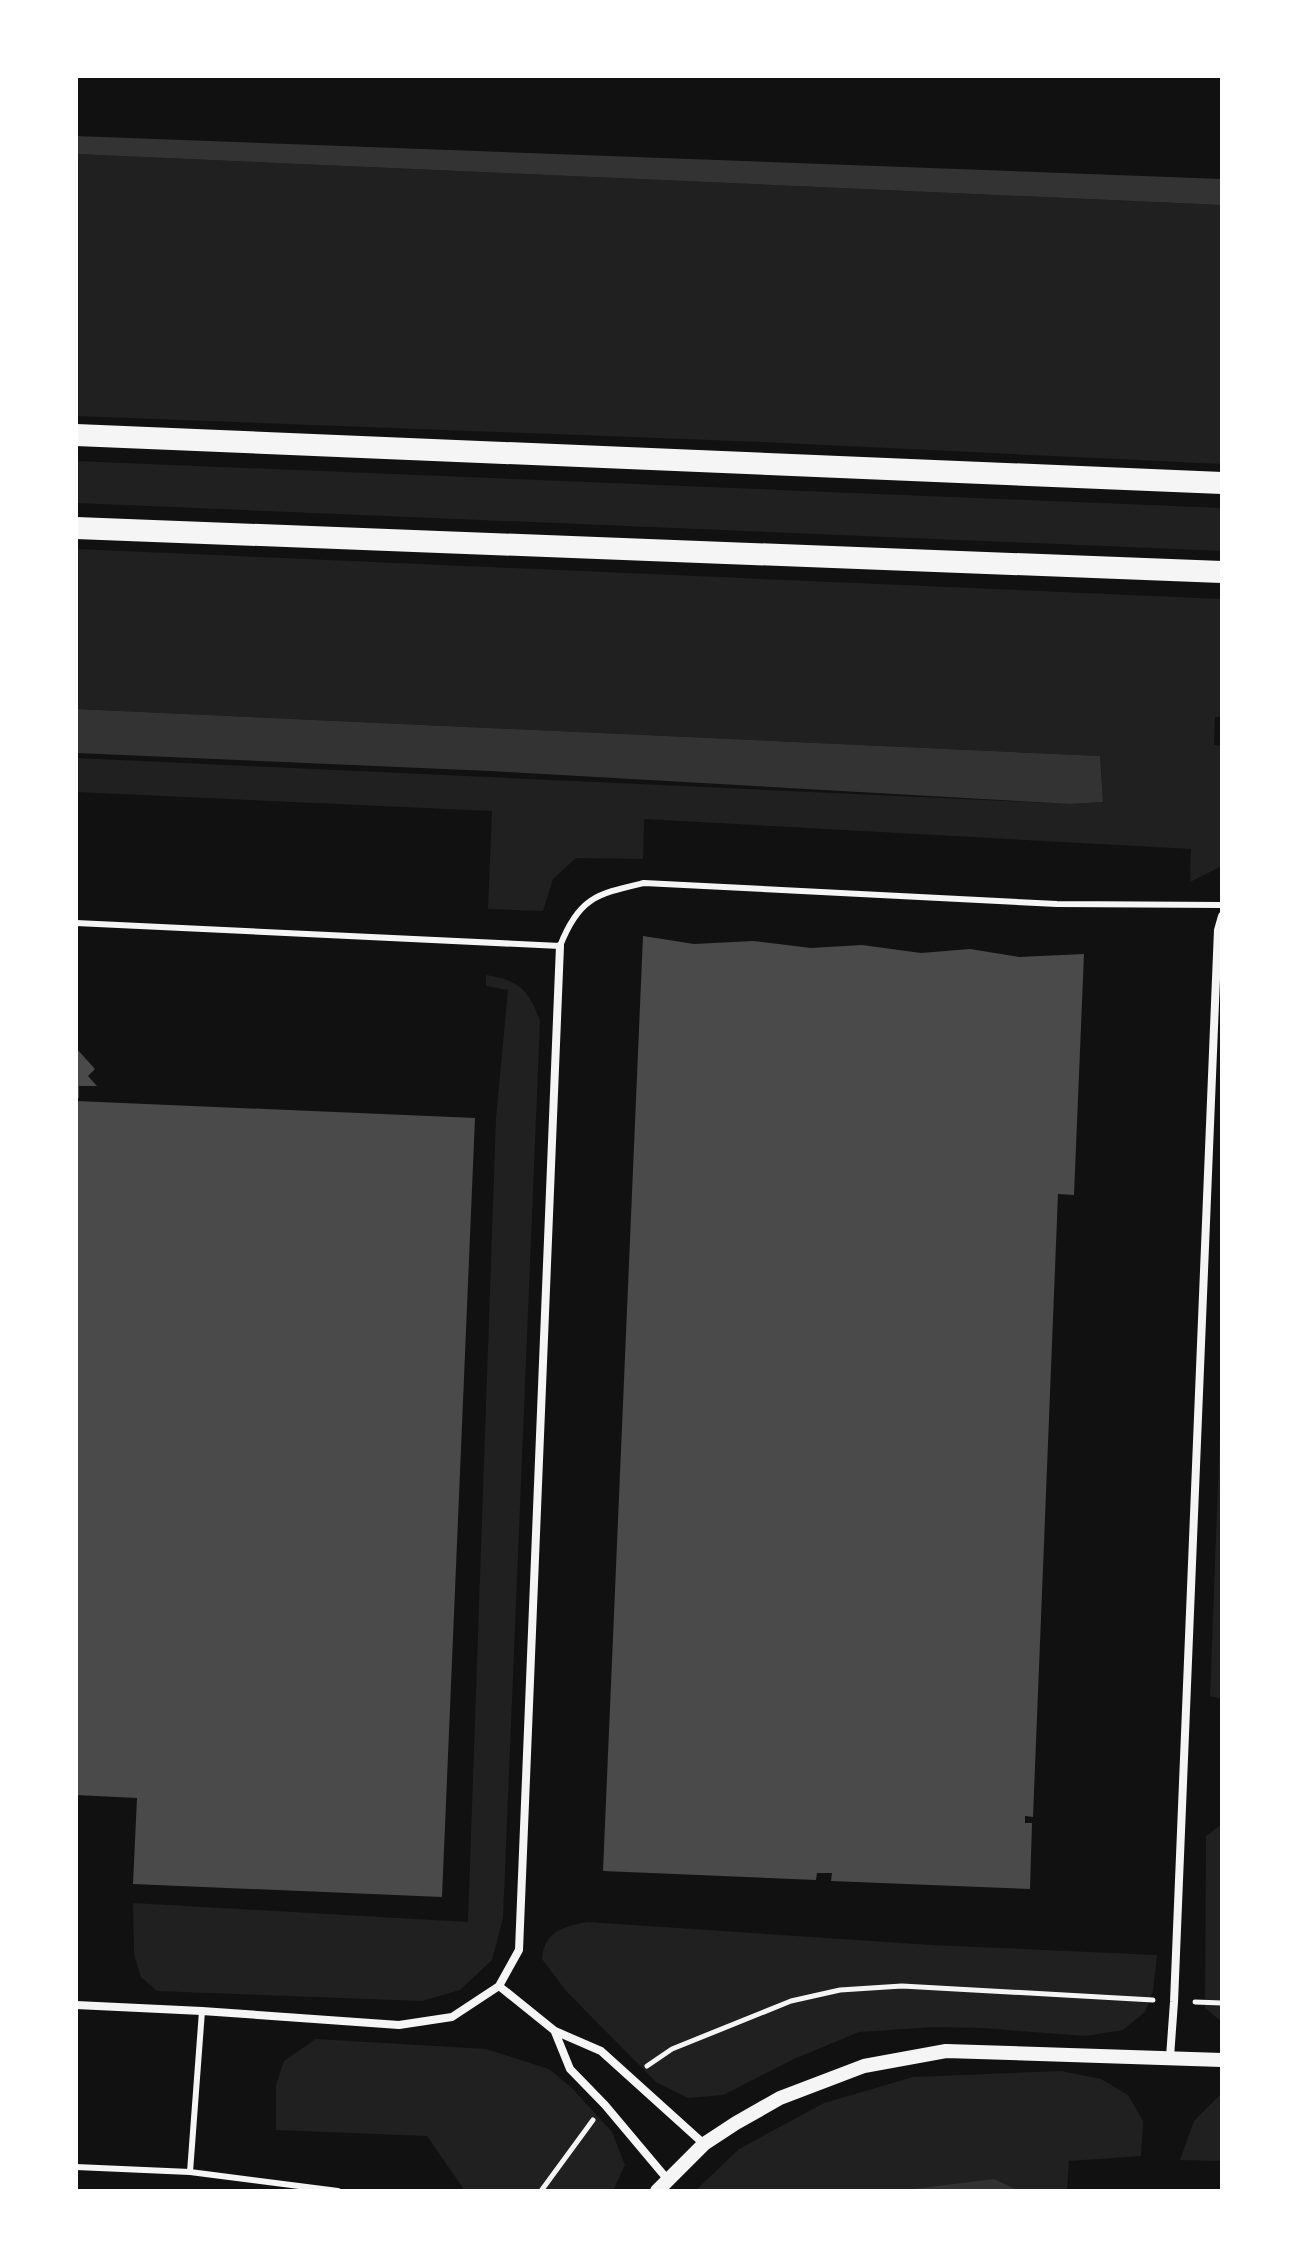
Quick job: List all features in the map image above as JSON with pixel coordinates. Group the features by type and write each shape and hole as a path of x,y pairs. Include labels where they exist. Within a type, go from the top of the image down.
{"highway":[{"path":"76,435 1222,483"},
{"path":"76,528 1222,572"}],"street":[{"path":"1170,2057 1218,945 1222,916"},
{"path":"76,2005 399,2025 452,2017 499,1986 519,1950 560,946"},
{"path":"499,1986 555,2031 601,2051 704,2144"},
{"path":"555,2031 570,2069 605,2105 662,2185 704,2144 780,2098 864,2066 946,2051 1222,2060"}],"lane":[{"path":"76,923 560,946 570,919 599,894 644,883 1057,904 1222,905"},
{"path":"190,2172 202,2011"},
{"path":"76,2167 190,2172 338,2191"}],"path":[{"path":"631,2078 672,2049 791,2001 840,1990 902,1986 1222,2003"},
{"path":"541,2191 605,2105"}],"shaded area":[{"path":"76,136 1222,179 1222,205 76,154"},
{"path":"76,154 1222,205 1222,464 762,442 76,416"},
{"path":"76,461 1222,508 1222,551 76,503"},
{"path":"76,549 1222,599 1222,717 1215,717 1214,745 1222,746 1222,866 1190,882 1191,849 644,819 643,859 576,858 553,879 543,911 488,909 492,811 76,792 76,758 1071,804 1103,802 1100,756 76,709"},
{"path":"76,709 1100,756 1103,802 1071,804 490,771 76,753"},
{"path":"486,975 521,988 540,1021 503,1918 492,1960 460,1990 422,2001 157,1991 141,1977 134,1954 133,1903 468,1922 496,1118 508,990 486,986"},
{"path":"1222,1377 1222,1699 1210,1696"},
{"path":"1222,1824 1222,2022 1205,2008 1206,1836"},
{"path":"588,1922 931,1945 1157,1955 1153,1991 1145,2012 1123,2030 1085,2036 934,2027 859,2032 794,2059 723,2095 688,2098 656,2082 567,1992 542,1959 551,1936 564,1928"},
{"path":"316,2039 486,2049 549,2069 573,2089 612,2132 625,2165 613,2191 465,2191 427,2136 276,2130 276,2085 284,2061"},
{"path":"1061,2071 1101,2079 1128,2095 1143,2121 1141,2156 1069,2161 1067,2191 695,2191 739,2149 824,2103 913,2077"},
{"path":"1222,2093 1222,2161 1180,2160 1194,2121"},
{"path":"994,2179 1019,2191 897,2191"}],"building":[{"path":"643,936 694,944 753,941 811,948 862,945 921,953 970,949 1019,957 1084,954 1074,1195 1058,1194 1033,1817 1025,1816 1025,1823 1032,1823 1030,1889 831,1881 832,1873 817,1873 816,1880 603,1871"},
{"path":"76,1048 95,1069 88,1076 97,1086 79,1086 79,1098 76,1098"},
{"path":"76,1101 475,1118 442,1897 133,1884 137,1798 76,1795"}]}
